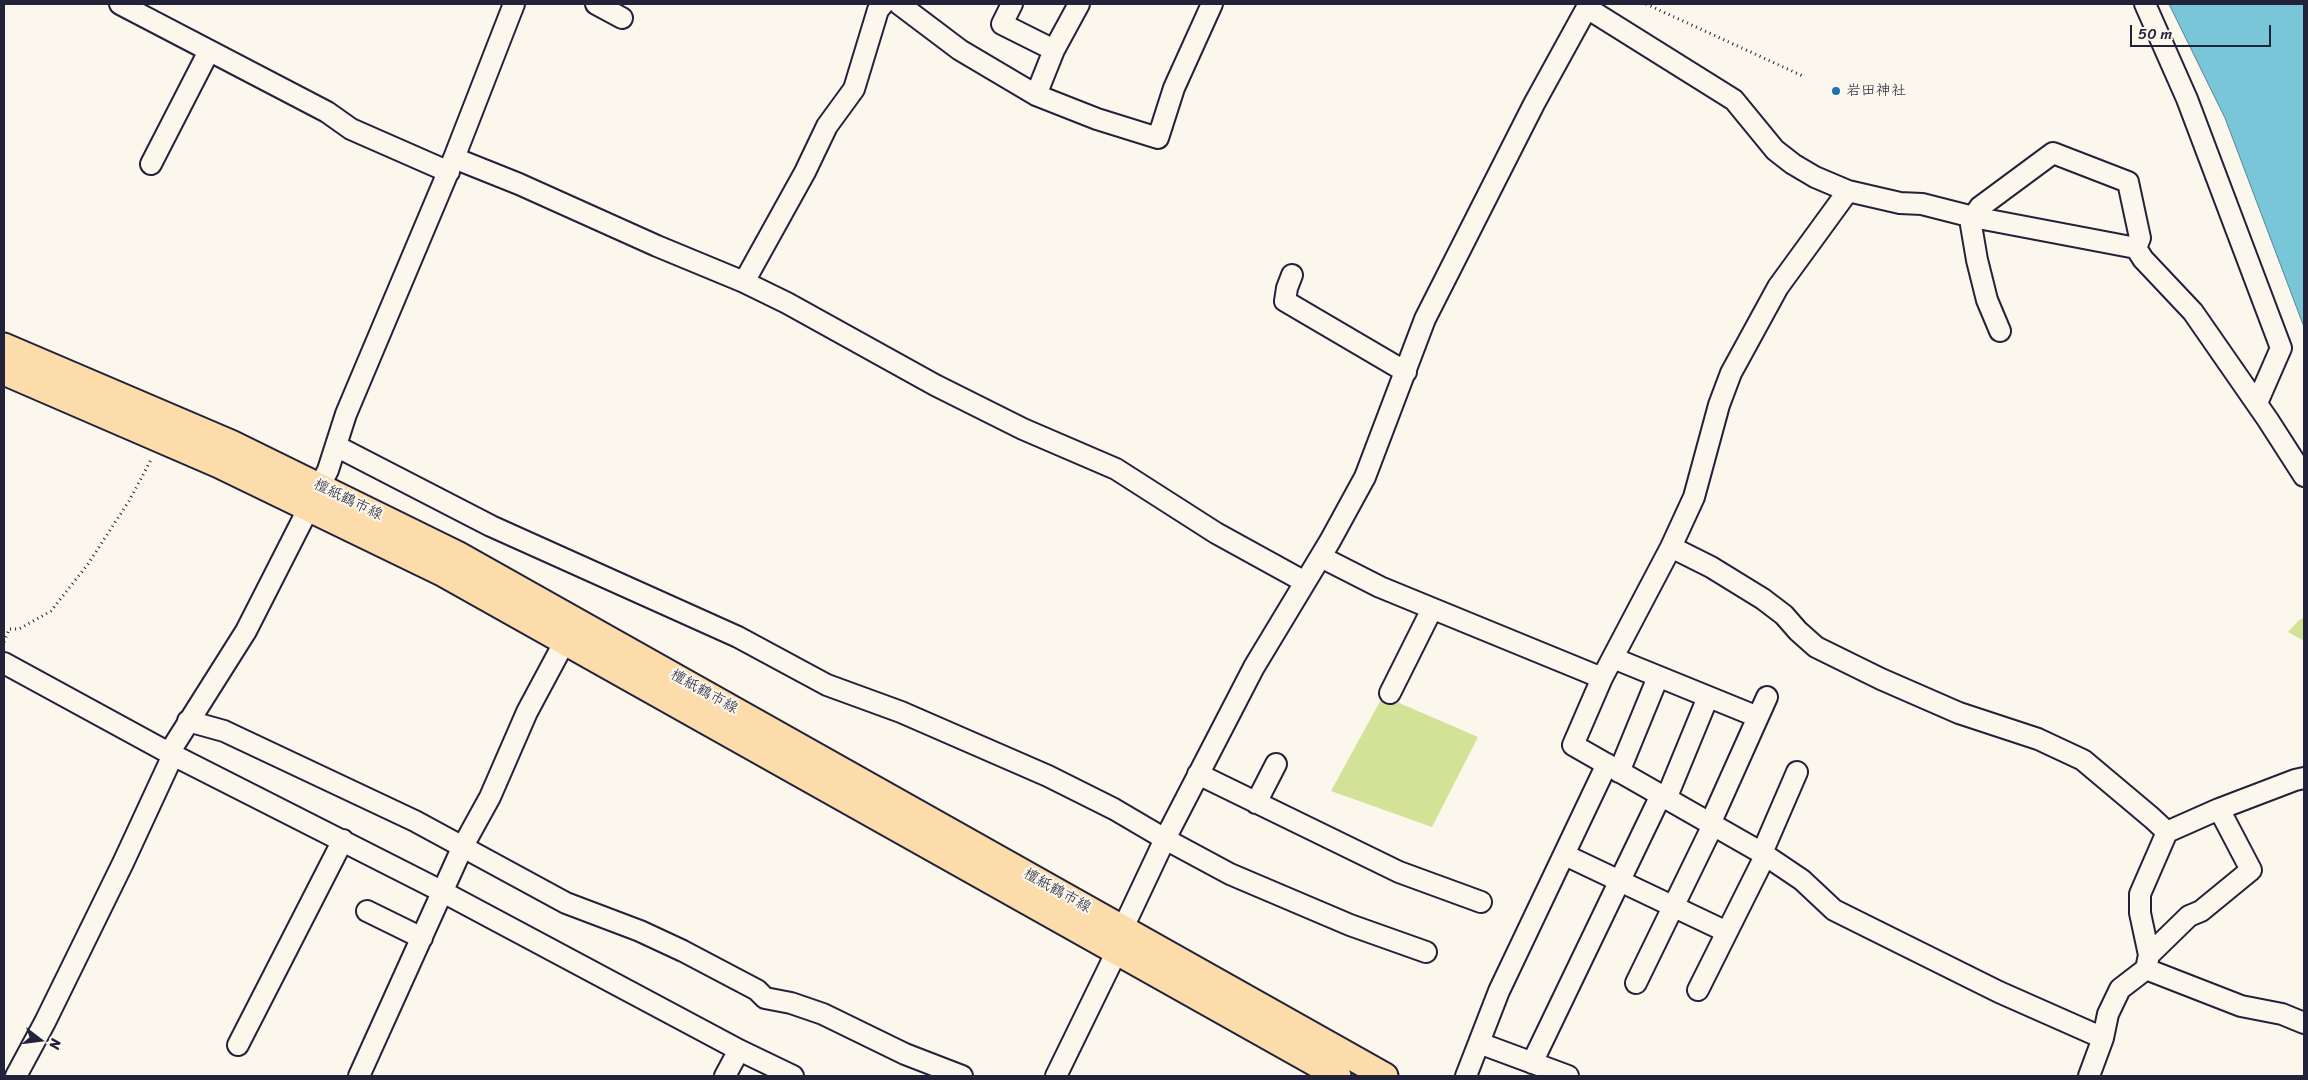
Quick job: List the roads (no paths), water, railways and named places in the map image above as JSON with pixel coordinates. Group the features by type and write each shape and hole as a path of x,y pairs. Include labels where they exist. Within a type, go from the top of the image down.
{"main road":[{"name":"檀紙鶴市線","path":"4,346 231,443 314,496 444,574 1338,1076"},
{"name":"檀紙鶴市線","path":"4,372 162,440 314,496 457,554 1385,1076"}],"street":[{"path":"120,4 327,112 350,130 451,165 519,184 657,246 744,282 1014,425 1116,469 1216,533 1305,582"},
{"path":"16,1076 124,864 171,754 188,721 246,631 328,470 346,414 451,165 514,4"},
{"path":"596,4 622,18"},
{"path":"744,282 827,126 854,89 878,10 883,4"},
{"path":"899,4 960,50 1036,95 1097,119 1158,138 1174,88 1212,4"},
{"path":"1012,4 1002,24 1054,50"},
{"path":"1036,95 1054,50 1078,4"},
{"path":"2145,4 2187,99 2281,348 2257,403"},
{"path":"1056,1076 1116,952 1123,928 1164,840 1198,774 1254,667 1321,557 1365,477 1426,319 1534,104 1588,6 1734,100 1775,150 1793,164 1848,191 1900,203 1922,204 1973,217 2136,248"},
{"path":"150,164 208,51"},
{"path":"2000,331 1987,300 1977,260 1971,225 1973,217 1980,207 2053,153 2128,182 2140,238 2136,248"},
{"path":"1848,191 1778,286 1731,373 1719,406 1694,497 1671,547 1602,678 1573,745 1764,854 1802,880 1834,910 1999,992 2103,1038"},
{"path":"2136,248 2142,259 2193,312 2257,403 2304,476"},
{"path":"1292,275 1285,300 1406,372"},
{"path":"336,446 492,526 738,637 827,685 902,712 1048,776 1114,809 1164,840 1230,874 1350,925 1426,952"},
{"path":"1671,547 1711,567 1763,600 1784,615 1816,647 1950,709 2038,739 2083,760 2166,832"},
{"path":"1321,557 1380,587 1602,678"},
{"path":"1390,693 1432,609"},
{"path":"359,1076 463,846 490,798 527,712 565,641"},
{"path":"1613,658 1758,717"},
{"path":"4,663 171,754 343,840 739,1050 793,1076"},
{"path":"1466,1076 1499,991 1565,855 1613,768 1658,677"},
{"path":"1532,1063 1663,797 1708,697"},
{"path":"1636,983 1712,825 1767,697"},
{"path":"188,721 224,731 463,846 566,903 683,951 757,990 765,998 792,1003 823,1014 905,1054 962,1076"},
{"path":"1256,802 1276,764"},
{"path":"1698,990 1764,854 1797,772"},
{"path":"1198,774 1399,872 1481,902"},
{"path":"2148,962 2140,913 2140,894 2166,832 2219,809 2304,778"},
{"path":"2090,1076 2103,1038 2108,1014 2120,988 2148,962 2189,916 2201,911 2251,870 2219,809"},
{"path":"238,1045 343,840"},
{"path":"1565,855 1727,932"},
{"path":"367,911 422,938"},
{"path":"2148,962 2241,1006 2282,1014 2304,1023"},
{"path":"1479,1043 1568,1076"},
{"path":"725,1076 739,1050"}],"water":[{"path":"2169,4 2304,4 2304,327 2225,118"}],"place":[{"name":"岩田神社","path":"1836,91"}]}
